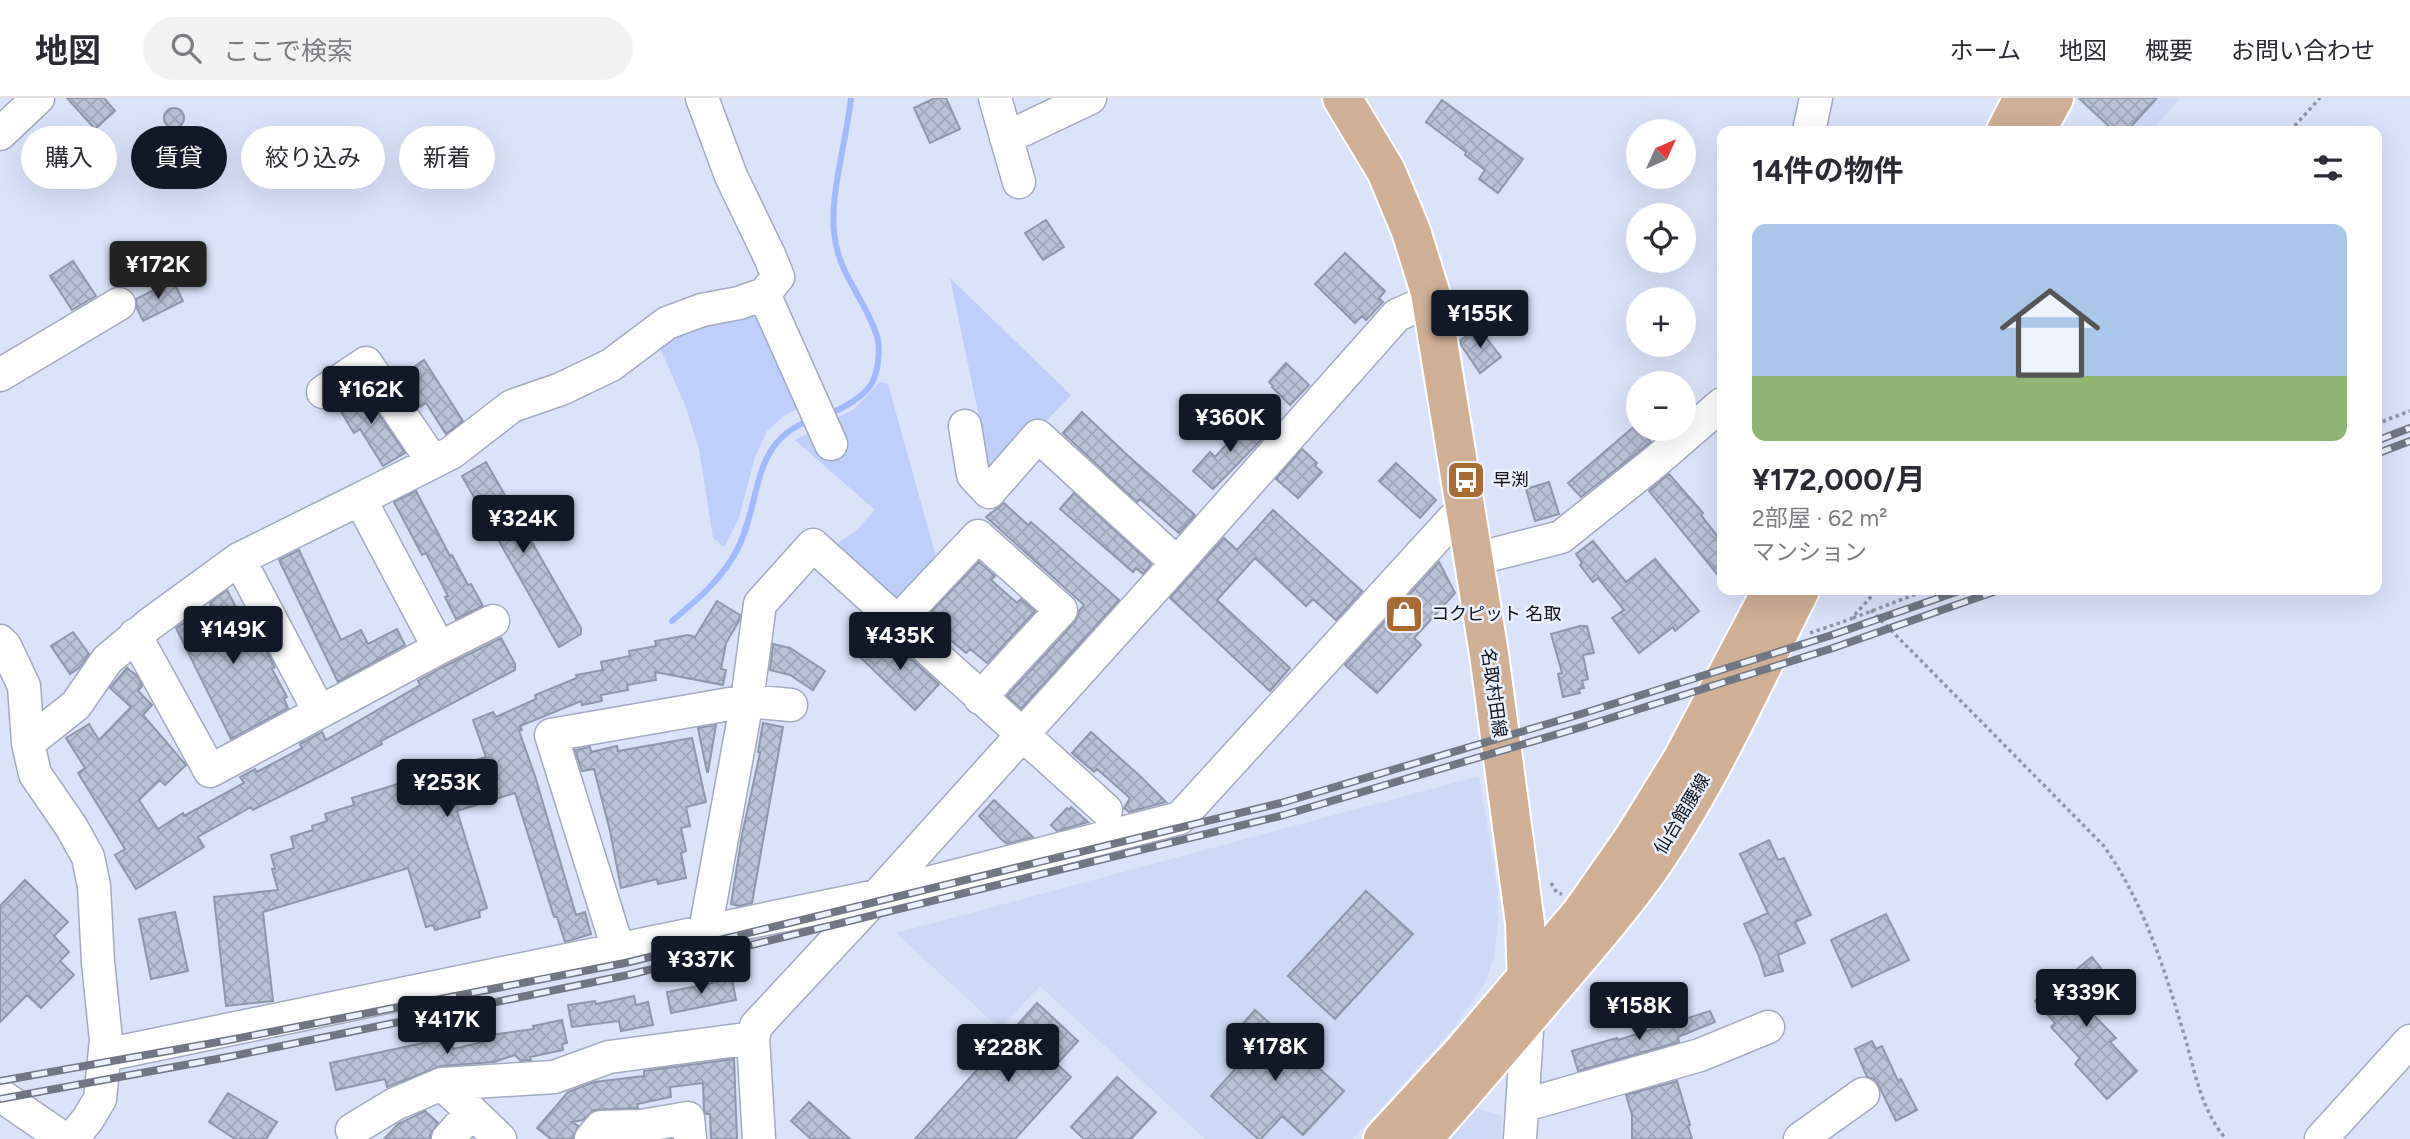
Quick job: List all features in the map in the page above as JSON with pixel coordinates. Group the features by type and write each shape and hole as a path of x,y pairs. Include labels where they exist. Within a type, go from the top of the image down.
{"main road":[{"name":"名取村田線","path":"1342,98 1386,171 1411,231 1432,299 1475,559 1519,877 1525,923 1527,998"},
{"path":"2009,126 2023,98"},
{"path":"2039,126 2054,98"},
{"name":"仙台館腰線","path":"1527,998 1682,760 1770,595"},
{"name":"仙台館腰線","path":"1527,998 1610,922 1648,870 1680,820 1720,748 1797,595"},
{"path":"1519,877 1540,896 1579,916"},
{"path":"1383,1139 1463,1052 1527,998"},
{"path":"1422,1139 1474,1082 1527,998"}],"street":[{"path":"1,132 38,98"},
{"path":"28,743 76,705 107,660 135,635 239,559 451,453 512,406 561,389 611,365 667,323 702,310 739,303 764,294 778,277 731,176 702,98"},
{"path":"995,98 1019,182"},
{"path":"1006,138 1090,98"},
{"path":"1810,126 1816,98"},
{"path":"764,294 822,423"},
{"path":"760,1139 753,1038 756,1026 877,896 1397,315 1432,299"},
{"path":"0,375 119,304"},
{"path":"323,392 366,363 433,462"},
{"path":"1475,559 1561,537 1717,408"},
{"path":"965,426 973,475 989,492 1038,436 1177,563"},
{"path":"360,499 439,648"},
{"path":"105,1055 877,896 1180,818 1466,505"},
{"path":"897,622 978,536 1061,610 980,698"},
{"path":"705,931 747,701 760,604 813,545 1105,810"},
{"path":"239,559 319,711"},
{"path":"135,635 210,771 493,621"},
{"path":"0,641 24,686 28,743 35,774 89,857 94,886 105,1055 100,1099 72,1139"},
{"path":"618,949 551,735 747,701 791,705"},
{"path":"1520,1139 1527,998"},
{"path":"1522,1106 1700,1055 1768,1027"},
{"path":"352,1130 395,1104 442,1084 554,1077 610,1057 753,1038"},
{"path":"2321,1139 2410,1041"},
{"path":"442,1084 500,1139"},
{"path":"1800,1139 1863,1094"},
{"path":"0,1095 64,1139"},
{"path":"448,1139 472,1111"},
{"path":"591,1139 601,1127 641,1126 688,1118 690,1139"}],"path":[{"path":"2294,126 2319,98"},
{"path":"2382,422 2410,411"},
{"path":"1851,619 1873,595"},
{"path":"1780,629 1806,634 1913,595"},
{"path":"1871,610 2103,845 2119,868 2162,964 2184,1032 2199,1095 2209,1116 2226,1139"}],"shaded area":[{"path":"2180,98 2156,126 2106,126 2076,99"},
{"path":"950,278 1071,395 992,479"},
{"path":"759,304 806,404 784,416 767,431 755,457 739,518 724,547 713,538 699,449 685,405 656,339"},
{"path":"880,382 888,384 936,557 896,602 831,548 856,531 875,510 795,440 854,409"},
{"path":"1479,776 1498,891 1494,957 1485,983 1453,1029 1353,1139 1205,1139 1040,986 1000,1029 896,933"},
{"path":"1476,1108 1502,1116 1501,1139 1448,1139"}],"building":[{"path":"67,98 104,98 115,111 98,126 92,126"},
{"path":"935,98 946,98 960,129 930,143 914,108"},
{"path":"2079,98 2157,98 2132,126 2109,126"},
{"path":"1442,100 1523,159 1498,193 1479,179 1485,170 1426,122"},
{"path":"170,109 178,109 183,114 183,122 180,126 168,126 165,122 165,114"},
{"path":"1046,220 1064,247 1043,260 1025,233"},
{"path":"1345,253 1385,291 1379,298 1383,302 1366,320 1362,316 1355,323 1315,284"},
{"path":"73,261 96,296 72,310 50,276"},
{"path":"173,280 183,301 143,321 136,299"},
{"path":"1478,327 1501,357 1480,373 1460,341"},
{"path":"424,360 463,421 446,434 426,403 420,407 399,377"},
{"path":"1286,363 1309,385 1290,405 1269,382"},
{"path":"361,388 405,453 383,466 360,429 354,433 337,405"},
{"path":"1082,412 1195,515 1179,533 1140,499 1137,502 1063,433"},
{"path":"1251,418 1268,433 1213,489 1193,471 1210,452 1215,457"},
{"path":"1626,434 1626,441 1651,442 1581,497 1568,483"},
{"path":"1302,449 1317,463 1315,466 1322,472 1298,498 1276,479"},
{"path":"486,462 581,628 581,634 559,647 462,476"},
{"path":"1396,463 1436,500 1420,518 1379,481"},
{"path":"1669,474 1703,513 1701,515 1717,536 1717,574 1649,491"},
{"path":"1549,482 1559,514 1535,521 1526,489"},
{"path":"416,491 450,556 452,555 483,606 456,619 445,597 448,596 426,553 422,555 394,502"},
{"path":"1074,493 1151,564 1143,574 1136,568 1133,572 1060,509"},
{"path":"1004,503 1028,525 1031,522 1119,600 1021,709 1007,696 1075,622 1084,605 986,517"},
{"path":"1273,510 1362,591 1336,620 1313,599 1306,606 1255,558 1217,600 1290,668 1270,691 1170,598 1224,538 1237,550"},
{"path":"1593,541 1626,582 1655,559 1699,611 1675,631 1673,627 1639,653 1612,618 1624,610 1598,578 1593,582 1580,565 1582,563 1576,554"},
{"path":"299,550 341,640 361,630 368,644 397,629 405,645 338,682 279,560"},
{"path":"979,562 995,576 991,580 1017,603 1021,599 1035,611 987,663 970,649 966,653 947,637 950,634 932,619 935,616 931,612"},
{"path":"1439,562 1455,593 1414,638 1421,645 1377,693 1345,665"},
{"path":"227,590 242,619 248,616 275,667 272,669 287,697 284,699 288,708 231,739 176,628 211,607 210,603"},
{"path":"717,601 740,615 726,643 721,669 726,670 723,685 655,672 656,680 627,685 628,690 601,695 602,701 582,705 581,701 520,726 522,730 519,731 576,915 585,912 591,934 565,942 557,917 554,917 515,793 457,811 487,908 479,911 480,917 435,930 433,925 426,927 408,868 263,912 273,1001 226,1006 214,897 278,890 271,855 294,848 291,837 313,830 312,826 327,821 325,814 354,805 352,798 486,757 473,720 493,712 496,717 536,699 535,695 577,678 576,675 603,670 601,662 630,656 629,651 656,646 655,641 688,635 695,637"},
{"path":"1587,626 1594,653 1583,655 1588,679 1582,681 1584,688 1579,689 1580,693 1563,697 1558,674 1562,673 1551,634"},
{"path":"73,632 89,654 80,667 70,674 51,646"},
{"path":"885,636 939,684 915,710 860,657"},
{"path":"501,638 515,664 515,670 381,741 382,744 327,773 253,810 251,807 198,837 204,847 136,889 115,855 125,849 78,773 85,768 66,738 89,724 99,740 131,707 110,688 127,668 137,676 142,686 138,691 152,705 143,715 186,765 165,785 160,780 139,800 158,829 183,813 184,816 244,783 240,777 255,769 257,772 302,748 300,744 322,732 326,740 420,685 418,681"},
{"path":"773,644 790,648 825,671 813,690 790,675 770,670"},
{"path":"763,723 783,727 752,903 739,906 731,904 742,835 760,753"},
{"path":"716,725 708,772 707,772 698,728"},
{"path":"1091,732 1166,802 1129,812 1124,808 1130,798 1097,769 1094,772 1072,753"},
{"path":"692,738 706,802 686,807 690,826 681,828 686,851 681,853 686,878 658,884 657,879 621,888 594,769 582,771 575,750 590,747 591,752 617,746 618,751"},
{"path":"994,800 1033,837 1007,844 1001,839 979,816"},
{"path":"1071,807 1088,822 1057,831 1051,825"},
{"path":"1769,840 1778,860 1784,858 1811,915 1795,922 1805,943 1778,955 1783,971 1765,976 1744,924 1768,913 1740,854"},
{"path":"25,880 68,922 54,936 69,952 60,961 74,975 41,1008 27,995 0,1022 0,906"},
{"path":"1366,891 1413,934 1335,1019 1288,976"},
{"path":"175,912 188,971 151,979 139,919"},
{"path":"1886,914 1909,960 1852,987 1831,940"},
{"path":"2092,957 2108,977 2079,1000 2116,1038 2110,1042 2137,1071 2107,1099 2075,1064 2080,1058 2051,1027 2055,1023 2035,1001 2058,979 2061,982"},
{"path":"732,979 736,1000 671,1013 667,992"},
{"path":"634,996 636,1005 648,1002 653,1025 621,1031 619,1021 572,1027 568,1005 595,1001 596,1004"},
{"path":"1037,1003 1078,1041 1057,1064 1071,1077 1015,1139 915,1139"},
{"path":"1255,1010 1344,1091 1303,1135 1282,1116 1258,1139 1211,1096 1253,1049 1235,1032"},
{"path":"1710,1011 1715,1022 1678,1037 1679,1042 1578,1071 1572,1051 1617,1038 1618,1040"},
{"path":"562,1020 567,1043 562,1044 563,1050 530,1057 531,1060 521,1061 515,1055 494,1062 441,1066 387,1087 385,1079 336,1090 330,1063 451,1037 453,1049 491,1040 490,1035 534,1029 533,1026"},
{"path":"1872,1041 1876,1049 1882,1046 1898,1081 1901,1079 1917,1110 1896,1121 1878,1084 1867,1077 1855,1049"},
{"path":"734,1059 737,1139 711,1139 710,1114 704,1111 703,1083 670,1087 671,1097 637,1104 638,1108 594,1110 583,1120 572,1122 578,1126 573,1139 551,1139 537,1128 568,1092 594,1082 644,1076 644,1071"},
{"path":"1117,1077 1156,1112 1131,1139 1084,1139 1071,1127"},
{"path":"1677,1081 1692,1139 1632,1139 1632,1115 1626,1095"},
{"path":"228,1093 277,1122 266,1139 235,1139 209,1122"},
{"path":"809,1102 850,1139 811,1139 791,1121"},
{"path":"425,1111 438,1123 430,1139 384,1139 398,1124"}],"waterway":[{"path":"828,414 864,393 876,373 879,353 872,322 846,274 834,232 834,200 851,98"},
{"path":"672,621 708,588 731,561 745,531 760,474 777,442 791,430 811,420"}],"railway":[{"path":"2382,439 2410,428"},
{"path":"2382,452 2410,441"},
{"path":"0,1081 224,1041 625,963 1281,803 1581,714 1829,636 1948,595"},
{"path":"0,1099 228,1057 628,975 1284,815 1585,726 1833,648 1985,595"}],"place":[{"name":"早渕","path":"1466,480"},
{"name":"コクピット 名取","path":"1404,614"}]}
